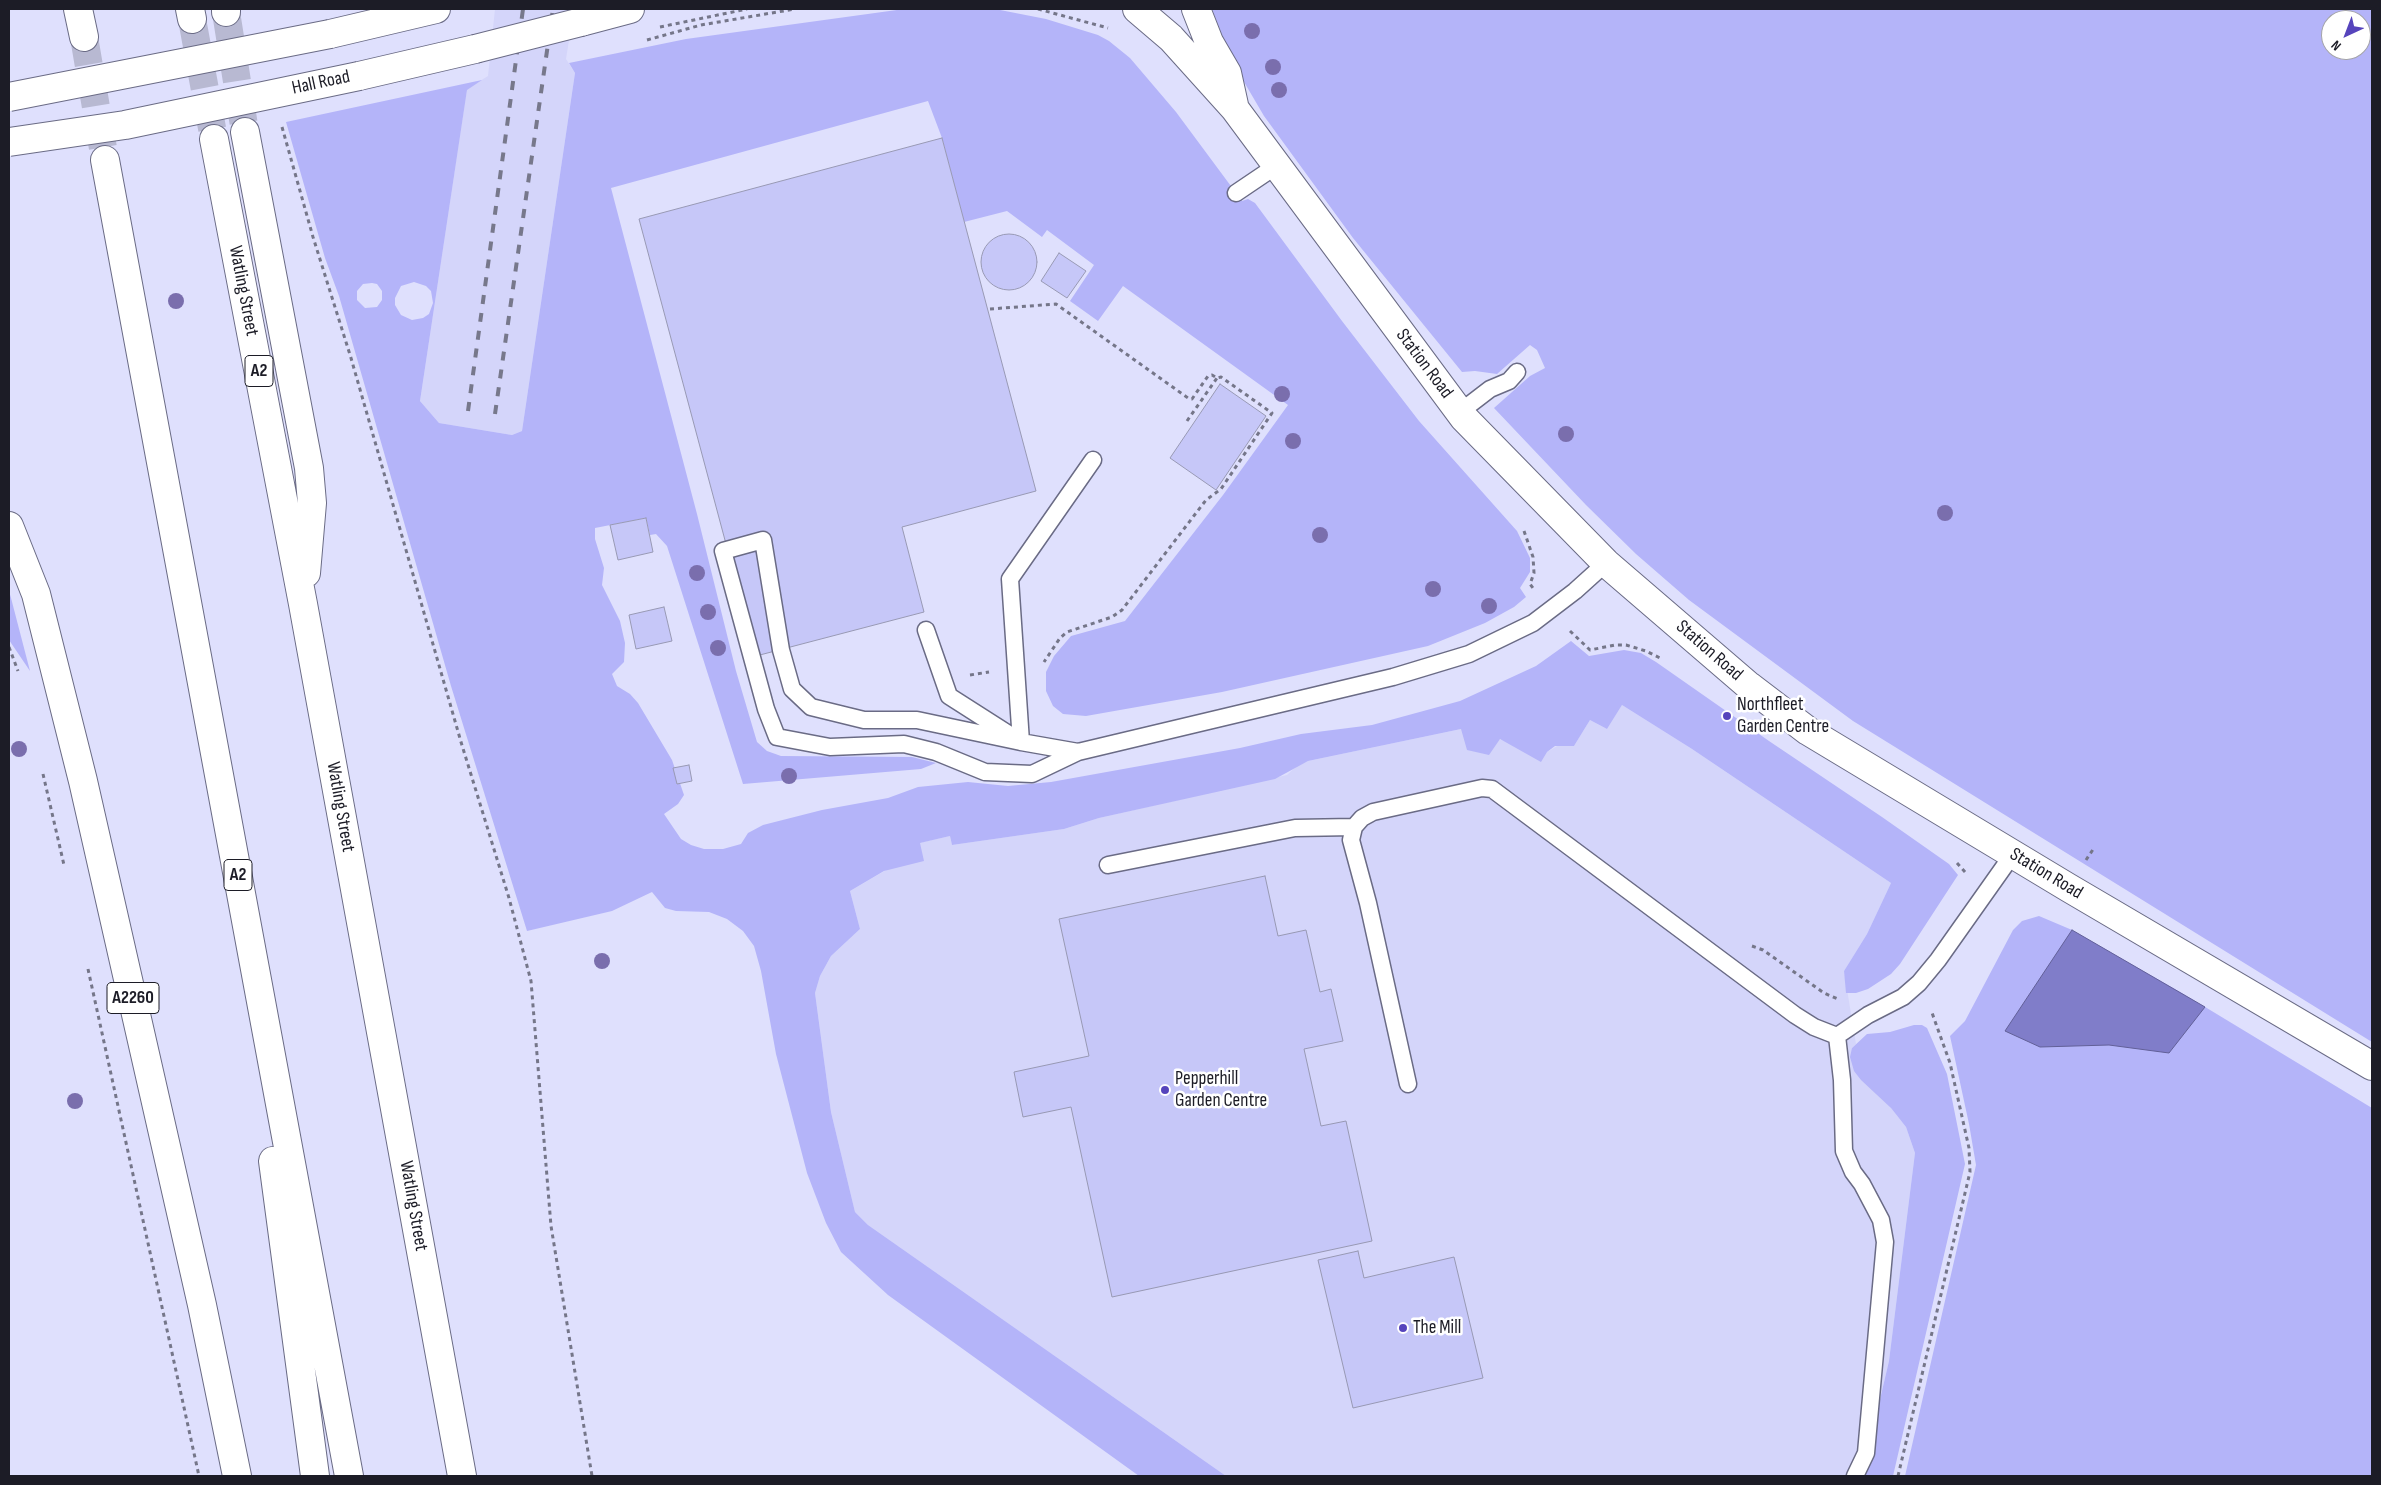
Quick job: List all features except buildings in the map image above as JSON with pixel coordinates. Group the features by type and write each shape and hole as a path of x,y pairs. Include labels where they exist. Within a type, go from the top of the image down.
{"main road":[{"path":"78,9 84,37"},
{"path":"9,97 330,34 436,9"},
{"name":"Hall Road","path":"9,142 124,124 359,76 630,9"},
{"name":"Station Road","path":"1137,9 1171,38 1235,108 1276,166 1460,412 1606,563 1749,686 1808,731 2372,1066"},
{"name":"Station Road","path":"1196,9 1209,42 1227,73 1235,108"},
{"path":"9,130 63,120 124,124"},
{"path":"245,132 309,468 312,515 303,604"},
{"name":"Watling Street","path":"214,139 303,604 462,1476"},
{"name":"A2","path":"106,160 349,1476"},
{"name":"A2260","path":"9,526 36,594 81,771 202,1305 237,1476"},
{"path":"229,825 315,1476"}],"lane":[{"path":"1236,193 1276,166"},
{"path":"1460,412 1494,387 1509,381 1517,372"},
{"path":"1021,742 1010,579 1093,460"},
{"path":"1078,752 917,720 864,720 811,707 792,689 781,650 763,540 723,551 766,709 777,737 830,747 904,744 936,752 985,772 1032,774 1078,752 1393,677 1469,654 1533,623 1575,591 1606,563"},
{"path":"926,630 949,696 1021,742"},
{"path":"1408,1084 1368,903 1352,840 1354,827 1362,818 1373,812 1482,788 1492,789 1579,856 1814,1027 1837,1036"},
{"path":"1108,865 1295,828 1354,827"},
{"path":"1837,1036 1868,1015 1903,997 1914,989 1938,960 2013,854"},
{"path":"1837,1036 1842,1080 1844,1151 1853,1172 1862,1184 1881,1220 1885,1242 1866,1453 1855,1476"}],"path":[{"path":"643,40 701,25 795,9"},
{"path":"282,127 313,237 351,358 455,723 509,898 531,981 551,1226 592,1476"},
{"path":"943,679 1044,663 1058,641 1067,632 1120,613 1206,500 1221,489 1272,416 1268,410 1221,377 1217,378 1210,374 1194,397 1190,399 1056,304 990,309"},
{"path":"1187,421 1217,378"},
{"path":"9,647 20,680"},
{"path":"42,766 65,866"},
{"path":"86,960 198,1476"},
{"path":"1898,1476 1967,1190 1970,1165 1969,1148 1944,1043 1932,1012 1914,989"}],"shaded area":[{"path":"495,9 574,9 566,59 575,73 522,431 512,435 439,423 420,401 467,89 488,76"},
{"path":"904,9 995,9 1046,19 1098,35 1109,41 1130,58 1176,112 1242,201 1248,199 1255,203 1419,421 1517,531 1530,558 1530,572 1520,588 1526,597 1514,607 1485,623 1428,646 1222,692 1086,716 1063,714 1053,706 1046,691 1046,672 1054,656 1071,636 1125,621 1223,495 1288,405 1123,286 1098,321 1070,301 1094,265 1047,230 1042,237 1007,211 964,222 942,138 928,101 611,188 697,514 736,671 757,742 767,751 781,756 912,757 936,763 921,769 743,784 667,546 656,534 650,535 646,518 595,528 595,539 604,568 602,585 620,621 625,643 624,662 612,674 617,686 630,694 638,703 672,760 684,795 678,804 664,814 681,839 691,845 704,849 723,849 741,844 748,833 763,825 822,810 888,798 918,787 968,782 1008,786 1051,782 1240,748 1301,734 1372,725 1460,701 1536,666 1571,641 1589,656 1624,650 1641,653 1656,662 1949,864 1958,875 1900,964 1891,974 1868,989 1856,993 1846,993 1844,971 1867,934 1891,883 1692,749 1622,705 1607,729 1590,720 1574,746 1555,746 1547,752 1541,762 1500,739 1489,755 1467,750 1461,729 1308,761 1275,779 1099,818 1064,829 952,845 950,836 920,843 924,861 884,871 850,891 860,929 831,956 820,976 815,993 831,1112 855,1212 868,1225 1226,1476 1139,1476 888,1295 841,1252 826,1223 807,1173 776,1054 761,971 754,946 743,931 727,919 709,912 676,911 665,908 652,892 612,911 527,931 451,686 339,296 325,258 286,122 482,80 467,90 420,401 439,423 512,435 522,431 575,73 569,63 686,39","holes":["414,282 426,286 431,291 433,303 429,314 423,318 412,320 401,315 395,305 395,298 401,286","363,284 377,284 382,291 382,300 377,307 365,308 357,300 357,291"]},
{"path":"1212,9 2372,9 2372,1042 1853,721 1689,600 1636,554 1586,505 1494,408 1530,376 1545,368 1537,350 1530,345 1497,374 1475,371 1462,372 1353,238 1264,116 1230,58"},
{"path":"9,591 11,598 30,671 9,640"},
{"path":"1622,705 1692,749 1891,883 1867,934 1844,971 1856,1044 1852,1048 1891,1108 1906,1127 1915,1153 1889,1361 1862,1476 1226,1476 868,1225 855,1212 831,1112 815,993 820,976 831,956 860,929 850,891 888,869 919,843 950,836 952,845 1064,829 1099,818 1287,775 1298,765 1308,761 1461,729 1547,752 1559,745 1574,746 1590,720 1607,729"},
{"path":"2039,916 2072,930 2182,993 2372,1108 2372,1476 1905,1476 1976,1165 1950,1036 1965,1021 2013,930 2022,921"},
{"path":"2072,930 2205,1007 2169,1053 2109,1045 2040,1047 2005,1031"},
{"path":"1914,1025 1922,1025 1927,1028 1947,1074 1965,1164 1893,1476 1862,1476 1889,1361 1915,1153 1906,1127 1891,1108 1861,1080 1854,1071 1850,1057 1852,1048 1867,1034 1890,1032"}],"tunnel":[{"path":"226,12 245,132"},
{"path":"192,19 214,139"},
{"path":"84,37 105,160"}],"railway":[{"path":"468,411 523,9"},
{"path":"495,414 553,9"}],"place":[{"name":"Northfleet Garden Centre","path":"1727,716"},
{"name":"Pepperhill Garden Centre","path":"1165,1090"},
{"name":"The Mill","path":"1403,1328"}]}
